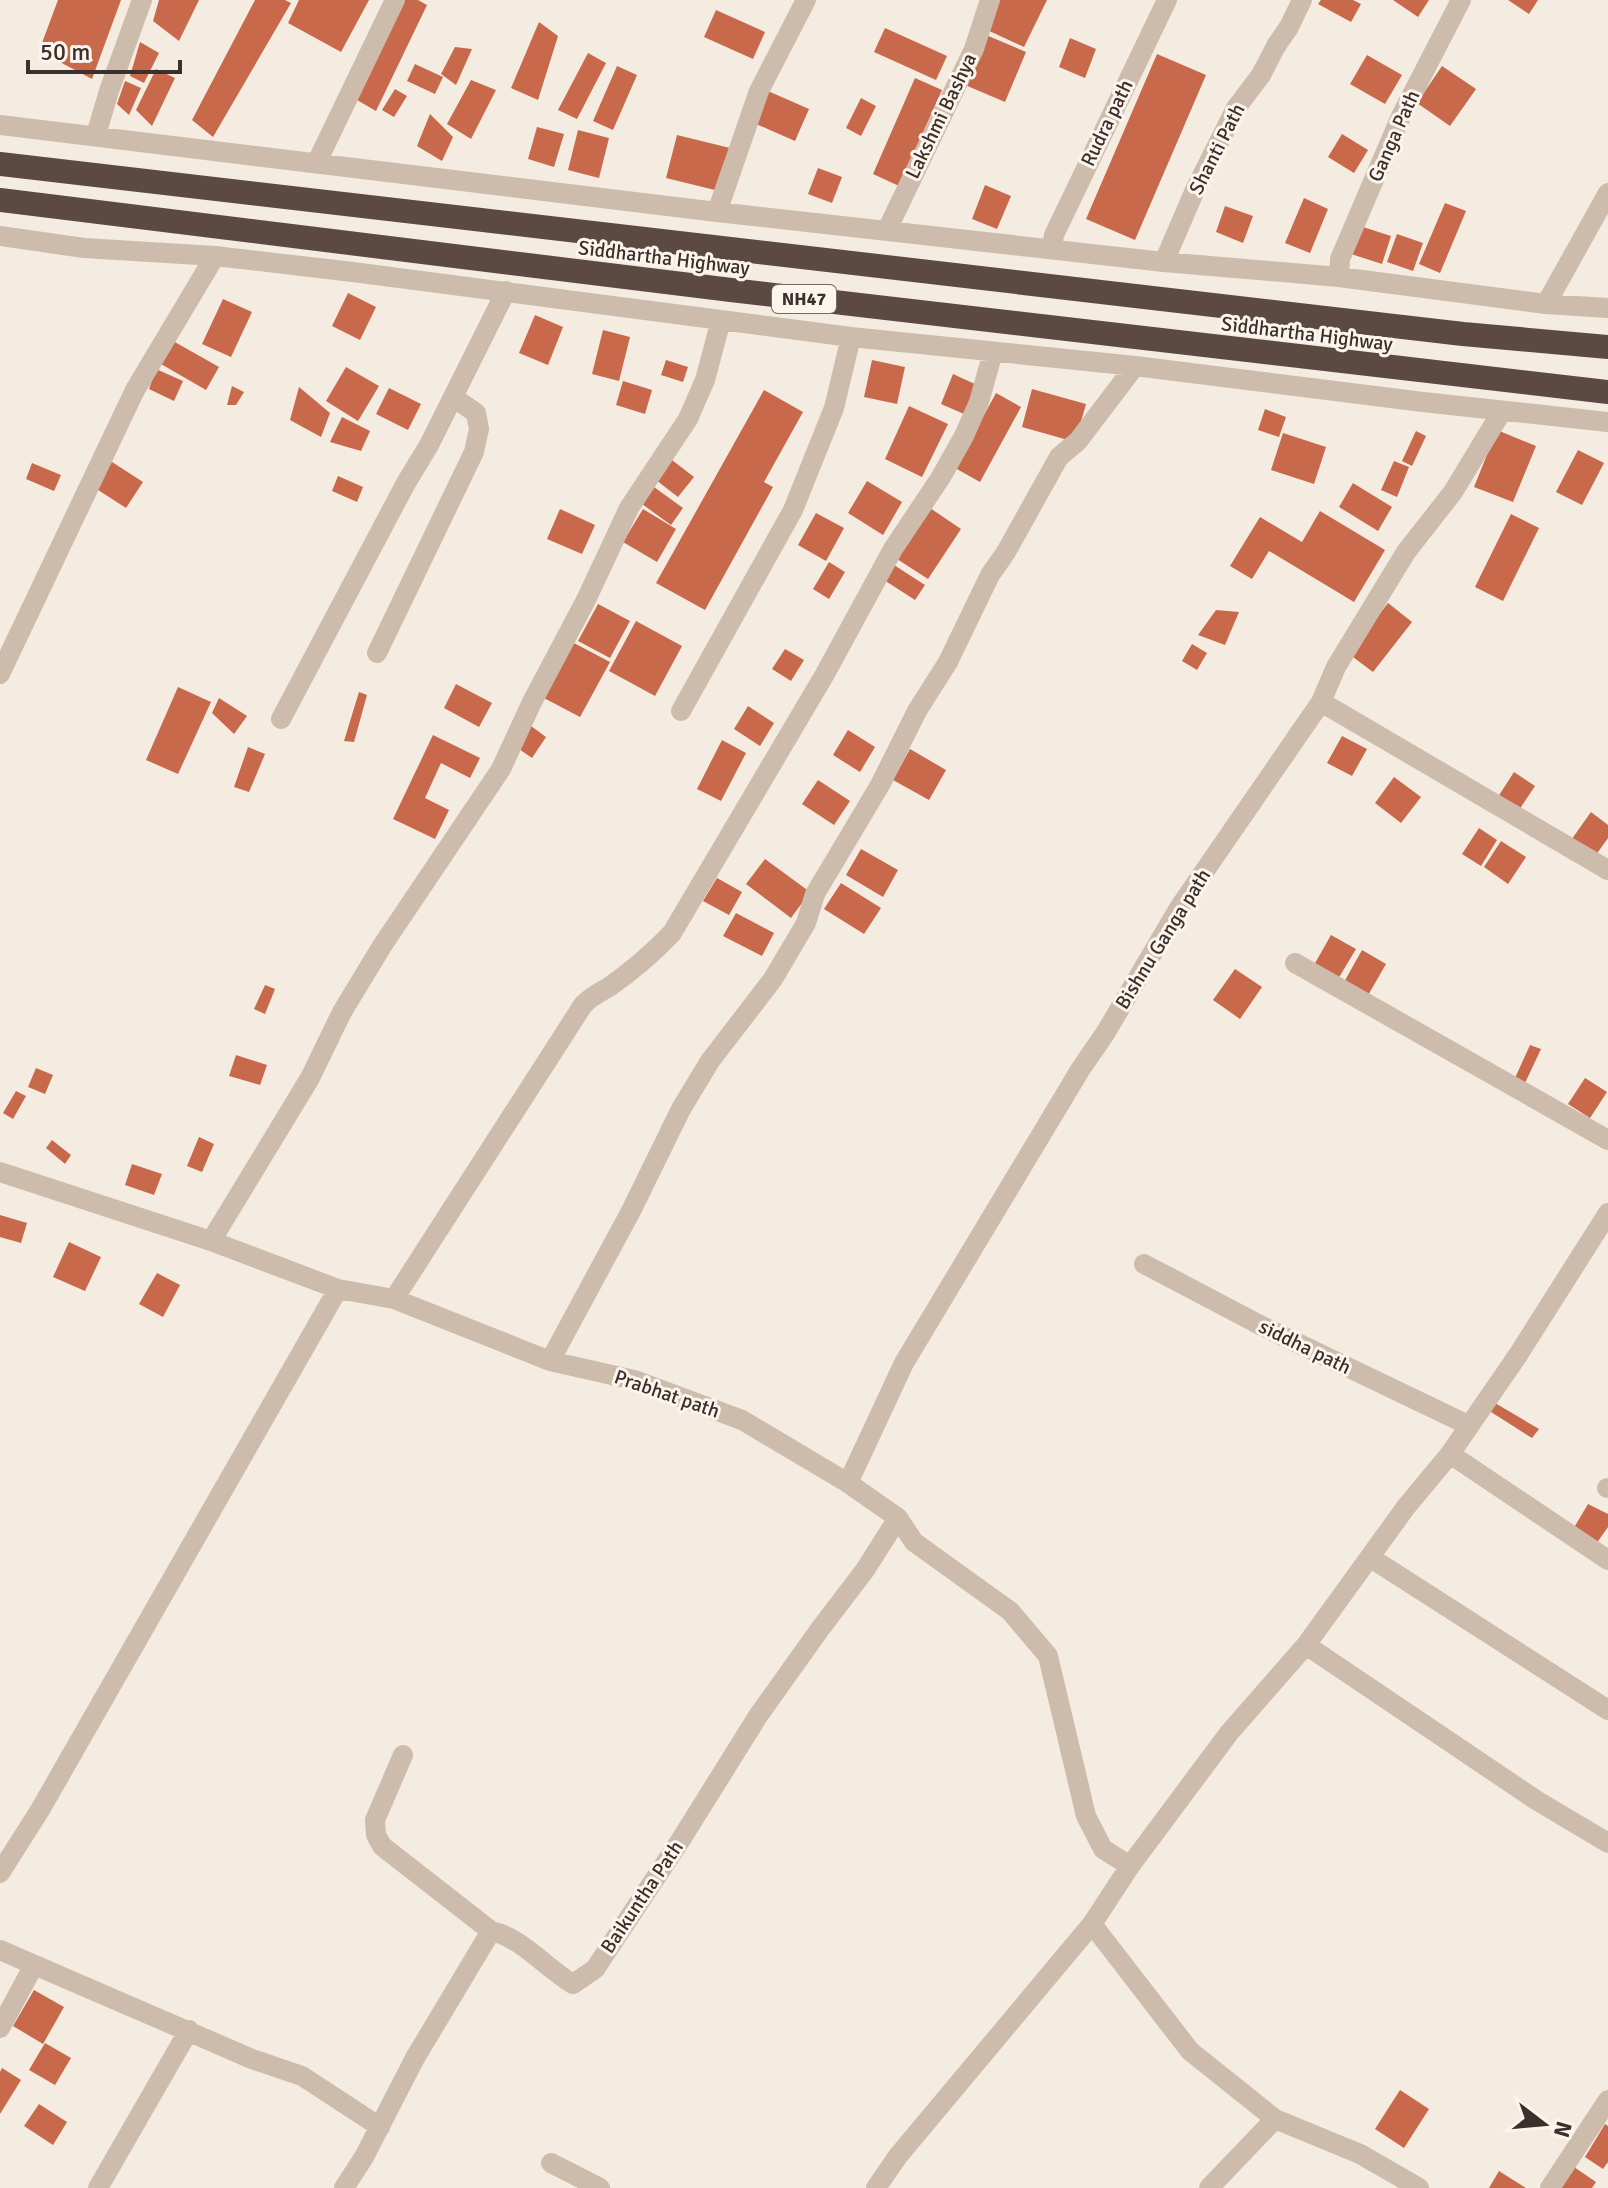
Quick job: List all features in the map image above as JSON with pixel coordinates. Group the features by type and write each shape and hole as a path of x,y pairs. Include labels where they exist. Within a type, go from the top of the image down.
{"highway":[{"name":"Siddhartha Highway","path":"0,164 1463,334 1608,347"},
{"path":"86,211 90,175"},
{"name":"Siddhartha Highway","path":"0,200 1138,339 1608,392"}],"street":[{"path":"96,135 142,0"},
{"path":"317,162 395,0"},
{"path":"717,212 759,91 806,0"},
{"name":"Lakshmi Bashya","path":"887,230 974,49 990,0"},
{"name":"Rudra path","path":"1052,249 1054,235 1095,145 1167,0"},
{"name":"Shanti Path","path":"1164,262 1195,190 1236,108 1261,75 1302,0"},
{"name":"Ganga Path","path":"1339,277 1340,259 1402,114 1461,0"},
{"path":"0,125 717,212 1164,262 1339,277 1546,304 1608,308"},
{"path":"1546,304 1608,193"},
{"path":"0,236 84,248 215,256 851,337 1135,366 1608,422"},
{"path":"3,659 135,390 215,256"},
{"path":"281,719 453,397 506,291"},
{"path":"211,1241 310,1078 342,1012 382,946 501,769 629,508 688,419 705,380 721,320"},
{"path":"681,711 793,510 834,408 851,337"},
{"path":"394,1299 583,1005 652,955 672,933 825,674 893,549 964,436 979,402 993,352"},
{"path":"550,1361 631,1211 681,1109 710,1061 773,979 806,923 815,894 880,785 917,711 948,662 990,575 1012,543 1059,457 1078,441 1135,366"},
{"path":"377,653 474,452 479,429 476,413 453,397"},
{"name":"Bishnu Ganga path","path":"848,1483 904,1363 1080,1070 1179,908 1321,702 1336,667 1406,552 1453,492 1502,411"},
{"path":"1321,702 1608,870"},
{"path":"1295,963 1608,1140"},
{"name":"Prabhat path","path":"0,1172 211,1241 338,1289 394,1299 550,1361 634,1380 742,1420 848,1483 898,1518 914,1542 1010,1611 1048,1656 1086,1816 1103,1849 1130,1866"},
{"path":"876,2188 898,2156 1007,2022 1092,1924 1130,1866 1229,1733 1306,1645 1406,1507 1450,1454 1518,1355 1608,1213"},
{"name":"siddha path","path":"1144,1264 1260,1325 1468,1425"},
{"path":"0,1873 40,1810 338,1289"},
{"path":"1450,1454 1608,1560"},
{"name":"Baikuntha Path","path":"491,1931 519,1944 553,1973 573,1984 595,1969 758,1716 865,1570 898,1518"},
{"path":"1371,1558 1608,1710"},
{"path":"1306,1645 1536,1800 1608,1843"},
{"path":"344,2188 415,2058 491,1931 382,1846 376,1835 375,1820 403,1755"},
{"path":"1092,1924 1190,2051 1275,2119 1360,2154 1419,2188"},
{"path":"0,1950 252,2059 302,2076 380,2127"},
{"path":"0,2028 34,1965"},
{"path":"98,2188 189,2030"},
{"path":"1550,2188 1608,2100"},
{"path":"1209,2188 1275,2119"},
{"path":"551,2163 600,2188"}],"building":[{"path":"58,0 121,0 92,79 39,51"},
{"path":"159,0 199,0 179,41 153,21"},
{"path":"255,0 285,0 291,3 213,137 192,120"},
{"path":"299,0 369,0 341,52 288,23"},
{"path":"403,0 418,0 427,5 376,111 357,100"},
{"path":"999,0 1047,0 1024,47 985,29"},
{"path":"1321,0 1353,0 1361,4 1351,22 1318,4"},
{"path":"1393,0 1429,0 1418,17"},
{"path":"1508,0 1538,0 1529,14"},
{"path":"716,10 765,32 753,59 704,37"},
{"path":"539,22 558,36 538,100 511,88"},
{"path":"885,28 947,56 936,80 874,52"},
{"path":"986,35 1026,52 1005,102 965,85"},
{"path":"1070,38 1096,49 1085,78 1059,67"},
{"path":"140,42 159,53 144,83 130,76"},
{"path":"455,47 472,49 456,85 441,74"},
{"path":"588,53 606,63 577,119 558,110"},
{"path":"1157,54 1206,75 1135,240 1086,219"},
{"path":"1367,55 1402,75 1385,104 1350,84"},
{"path":"415,64 443,77 435,94 407,81"},
{"path":"617,66 637,75 613,130 593,121"},
{"path":"1442,66 1476,89 1450,126 1417,103"},
{"path":"156,69 175,78 152,126 136,110"},
{"path":"915,78 942,90 899,186 873,174"},
{"path":"471,80 496,90 471,139 447,124"},
{"path":"125,81 141,88 129,115 117,104"},
{"path":"395,89 407,96 394,117 382,110"},
{"path":"768,91 809,109 795,141 754,123"},
{"path":"861,98 876,106 861,136 846,128"},
{"path":"430,114 453,137 442,161 417,146"},
{"path":"537,127 564,134 554,167 528,159"},
{"path":"578,130 609,138 599,178 568,170"},
{"path":"1342,134 1368,150 1354,173 1328,157"},
{"path":"677,135 730,148 719,191 666,178"},
{"path":"818,168 842,177 832,203 808,194"},
{"path":"985,185 1011,196 997,229 972,219"},
{"path":"1304,198 1328,209 1310,253 1285,243"},
{"path":"1445,203 1466,211 1440,273 1419,264"},
{"path":"1225,206 1253,216 1243,243 1216,232"},
{"path":"1360,226 1391,236 1382,264 1351,254"},
{"path":"1397,234 1423,243 1413,271 1387,262"},
{"path":"348,293 376,307 360,340 332,326"},
{"path":"223,299 252,312 231,357 202,344"},
{"path":"535,315 563,327 548,365 519,353"},
{"path":"603,330 630,337 619,381 592,374"},
{"path":"173,341 219,367 206,390 161,364"},
{"path":"666,360 688,367 683,382 661,375"},
{"path":"872,360 905,367 897,404 864,397"},
{"path":"346,367 379,386 358,421 326,401"},
{"path":"156,369 183,381 174,401 149,389"},
{"path":"953,374 977,385 964,414 941,404"},
{"path":"623,381 652,390 645,414 616,405"},
{"path":"232,386 244,392 236,405 227,405"},
{"path":"299,387 330,413 321,437 290,420"},
{"path":"389,388 421,404 408,430 376,414"},
{"path":"1032,389 1086,404 1075,442 1022,427"},
{"path":"764,390 803,412 764,482 773,487 705,610 656,583"},
{"path":"996,393 1021,407 980,482 955,468"},
{"path":"909,406 948,424 922,477 885,459"},
{"path":"1265,409 1286,417 1279,437 1258,430"},
{"path":"342,417 370,431 361,451 330,442"},
{"path":"1497,430 1536,446 1513,502 1474,487"},
{"path":"1416,431 1426,436 1412,466 1402,461"},
{"path":"1283,433 1326,447 1314,484 1271,470"},
{"path":"1578,450 1604,463 1582,505 1556,492"},
{"path":"672,460 694,477 678,497 656,480"},
{"path":"1394,461 1409,467 1397,497 1381,490"},
{"path":"112,462 143,482 126,508 95,488"},
{"path":"32,463 61,475 54,491 26,479"},
{"path":"338,476 363,487 357,502 332,491"},
{"path":"867,481 902,502 883,535 848,513"},
{"path":"1353,483 1392,507 1378,531 1339,507"},
{"path":"654,487 683,508 671,525 642,504"},
{"path":"930,508 961,529 928,579 897,559"},
{"path":"560,509 595,525 582,554 547,539"},
{"path":"643,509 676,529 657,562 623,542"},
{"path":"1320,511 1385,550 1354,602 1269,551 1252,579 1230,566 1260,517 1302,542"},
{"path":"816,513 844,528 826,561 798,545"},
{"path":"1511,514 1539,528 1503,601 1475,587"},
{"path":"829,562 845,572 829,599 813,589"},
{"path":"894,565 925,585 915,600 884,580"},
{"path":"1388,603 1412,622 1373,672 1349,654"},
{"path":"598,604 630,621 610,658 578,641"},
{"path":"1216,610 1239,612 1225,645 1198,635"},
{"path":"636,621 682,646 655,696 609,671"},
{"path":"572,642 610,662 580,717 542,697"},
{"path":"1192,644 1207,653 1197,670 1182,661"},
{"path":"785,649 804,660 791,681 772,669"},
{"path":"456,684 492,703 479,727 444,708"},
{"path":"178,687 211,702 178,774 146,760"},
{"path":"359,692 367,695 354,742 344,741"},
{"path":"219,698 247,716 234,734 212,713"},
{"path":"748,706 774,723 760,746 734,729"},
{"path":"531,726 546,737 532,758 516,747"},
{"path":"848,730 875,747 860,772 833,755"},
{"path":"433,735 480,758 470,778 441,763 425,798 449,810 435,839 393,819"},
{"path":"1342,736 1367,749 1352,776 1327,763"},
{"path":"722,740 746,753 721,801 697,789"},
{"path":"248,747 265,754 249,792 234,787"},
{"path":"910,749 946,770 929,800 893,780"},
{"path":"1514,772 1535,786 1517,813 1496,800"},
{"path":"1394,777 1421,797 1401,823 1375,803"},
{"path":"818,780 850,801 834,825 802,804"},
{"path":"1591,812 1608,825 1608,838 1593,859 1569,843"},
{"path":"1479,828 1497,840 1481,866 1462,854"},
{"path":"1501,841 1526,857 1508,884 1484,867"},
{"path":"861,849 898,870 883,897 846,875"},
{"path":"765,859 810,892 791,918 746,884"},
{"path":"717,878 742,892 729,915 703,901"},
{"path":"841,883 881,908 864,934 824,909"},
{"path":"736,913 774,933 762,956 723,936"},
{"path":"1331,935 1356,949 1338,979 1314,965"},
{"path":"1362,950 1386,964 1367,997 1343,984"},
{"path":"1235,969 1262,987 1240,1019 1213,1000"},
{"path":"265,985 275,989 265,1014 254,1009"},
{"path":"1530,1045 1541,1049 1525,1083 1515,1078"},
{"path":"236,1055 267,1065 260,1085 229,1076"},
{"path":"36,1068 53,1075 45,1094 28,1087"},
{"path":"1585,1078 1607,1092 1590,1118 1568,1104"},
{"path":"16,1091 26,1096 13,1119 3,1113"},
{"path":"199,1137 214,1144 202,1172 187,1166"},
{"path":"52,1140 71,1155 65,1164 46,1148"},
{"path":"132,1164 162,1174 154,1195 125,1185"},
{"path":"0,1215 27,1223 21,1243 0,1237"},
{"path":"69,1242 101,1257 85,1291 53,1277"},
{"path":"157,1273 180,1285 163,1317 139,1304"},
{"path":"1495,1403 1539,1429 1532,1438 1491,1412"},
{"path":"1588,1504 1608,1514 1608,1527 1594,1547 1572,1531"},
{"path":"34,1990 64,2007 43,2044 13,2026"},
{"path":"45,2043 71,2058 55,2085 29,2070"},
{"path":"2,2068 21,2080 0,2114 0,2072"},
{"path":"1400,2090 1429,2109 1404,2148 1375,2129"},
{"path":"39,2104 67,2122 53,2145 24,2126"},
{"path":"1605,2124 1608,2126 1608,2162 1603,2169 1585,2157"},
{"path":"1574,2167 1596,2182 1592,2188 1559,2188"},
{"path":"1499,2171 1526,2188 1489,2188"}]}
